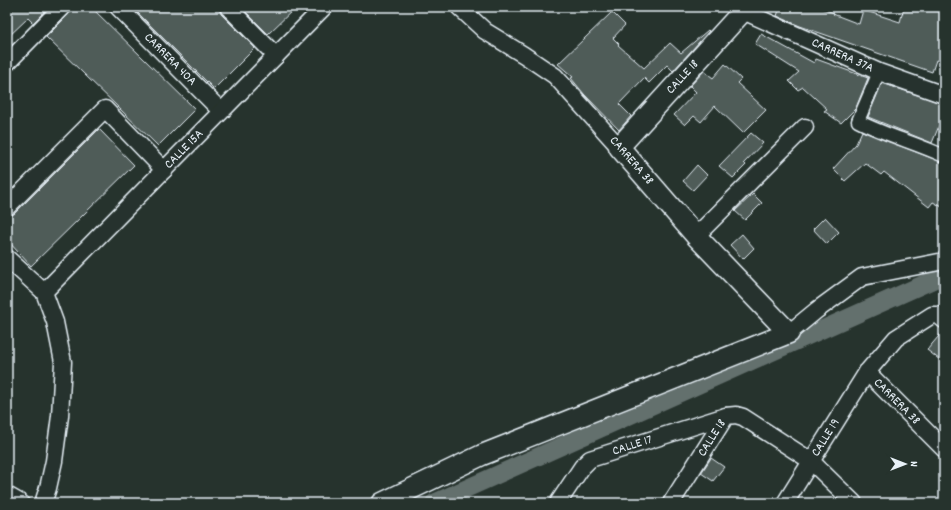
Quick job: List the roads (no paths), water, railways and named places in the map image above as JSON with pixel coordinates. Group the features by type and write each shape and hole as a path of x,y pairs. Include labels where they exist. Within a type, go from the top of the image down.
{"street":[{"path":"7,63 62,7"},
{"name":"CARRERA 40A","path":"118,7 221,111"},
{"path":"228,7 276,56"},
{"name":"CALLE 15A","path":"44,292 324,7"},
{"name":"CARRERA 38","path":"459,7 486,31 555,76 696,236 789,332"},
{"name":"CALLE 18","path":"619,147 744,9"},
{"name":"CARRERA 37A","path":"744,9 879,72 944,95"},
{"path":"879,72 858,121 944,156"},
{"path":"7,207 105,109 164,170"},
{"path":"696,236 805,127"},
{"path":"7,258 44,292 55,322 63,362 60,416 55,453 48,488 43,503"},
{"path":"382,503 482,455 789,332 862,276 944,261"},
{"name":"CALLE 19","path":"785,503 867,372 896,338 932,315 938,315 944,320"},
{"name":"CARRERA 38","path":"867,372 944,449"},
{"name":"CALLE 18","path":"671,503 726,416 736,415 744,417 811,461 854,503"},
{"name":"CALLE 17","path":"558,503 582,467 590,459 726,416"},
{"path":"7,495 22,503"}],"waterway":[{"path":"434,503 944,275"}]}
